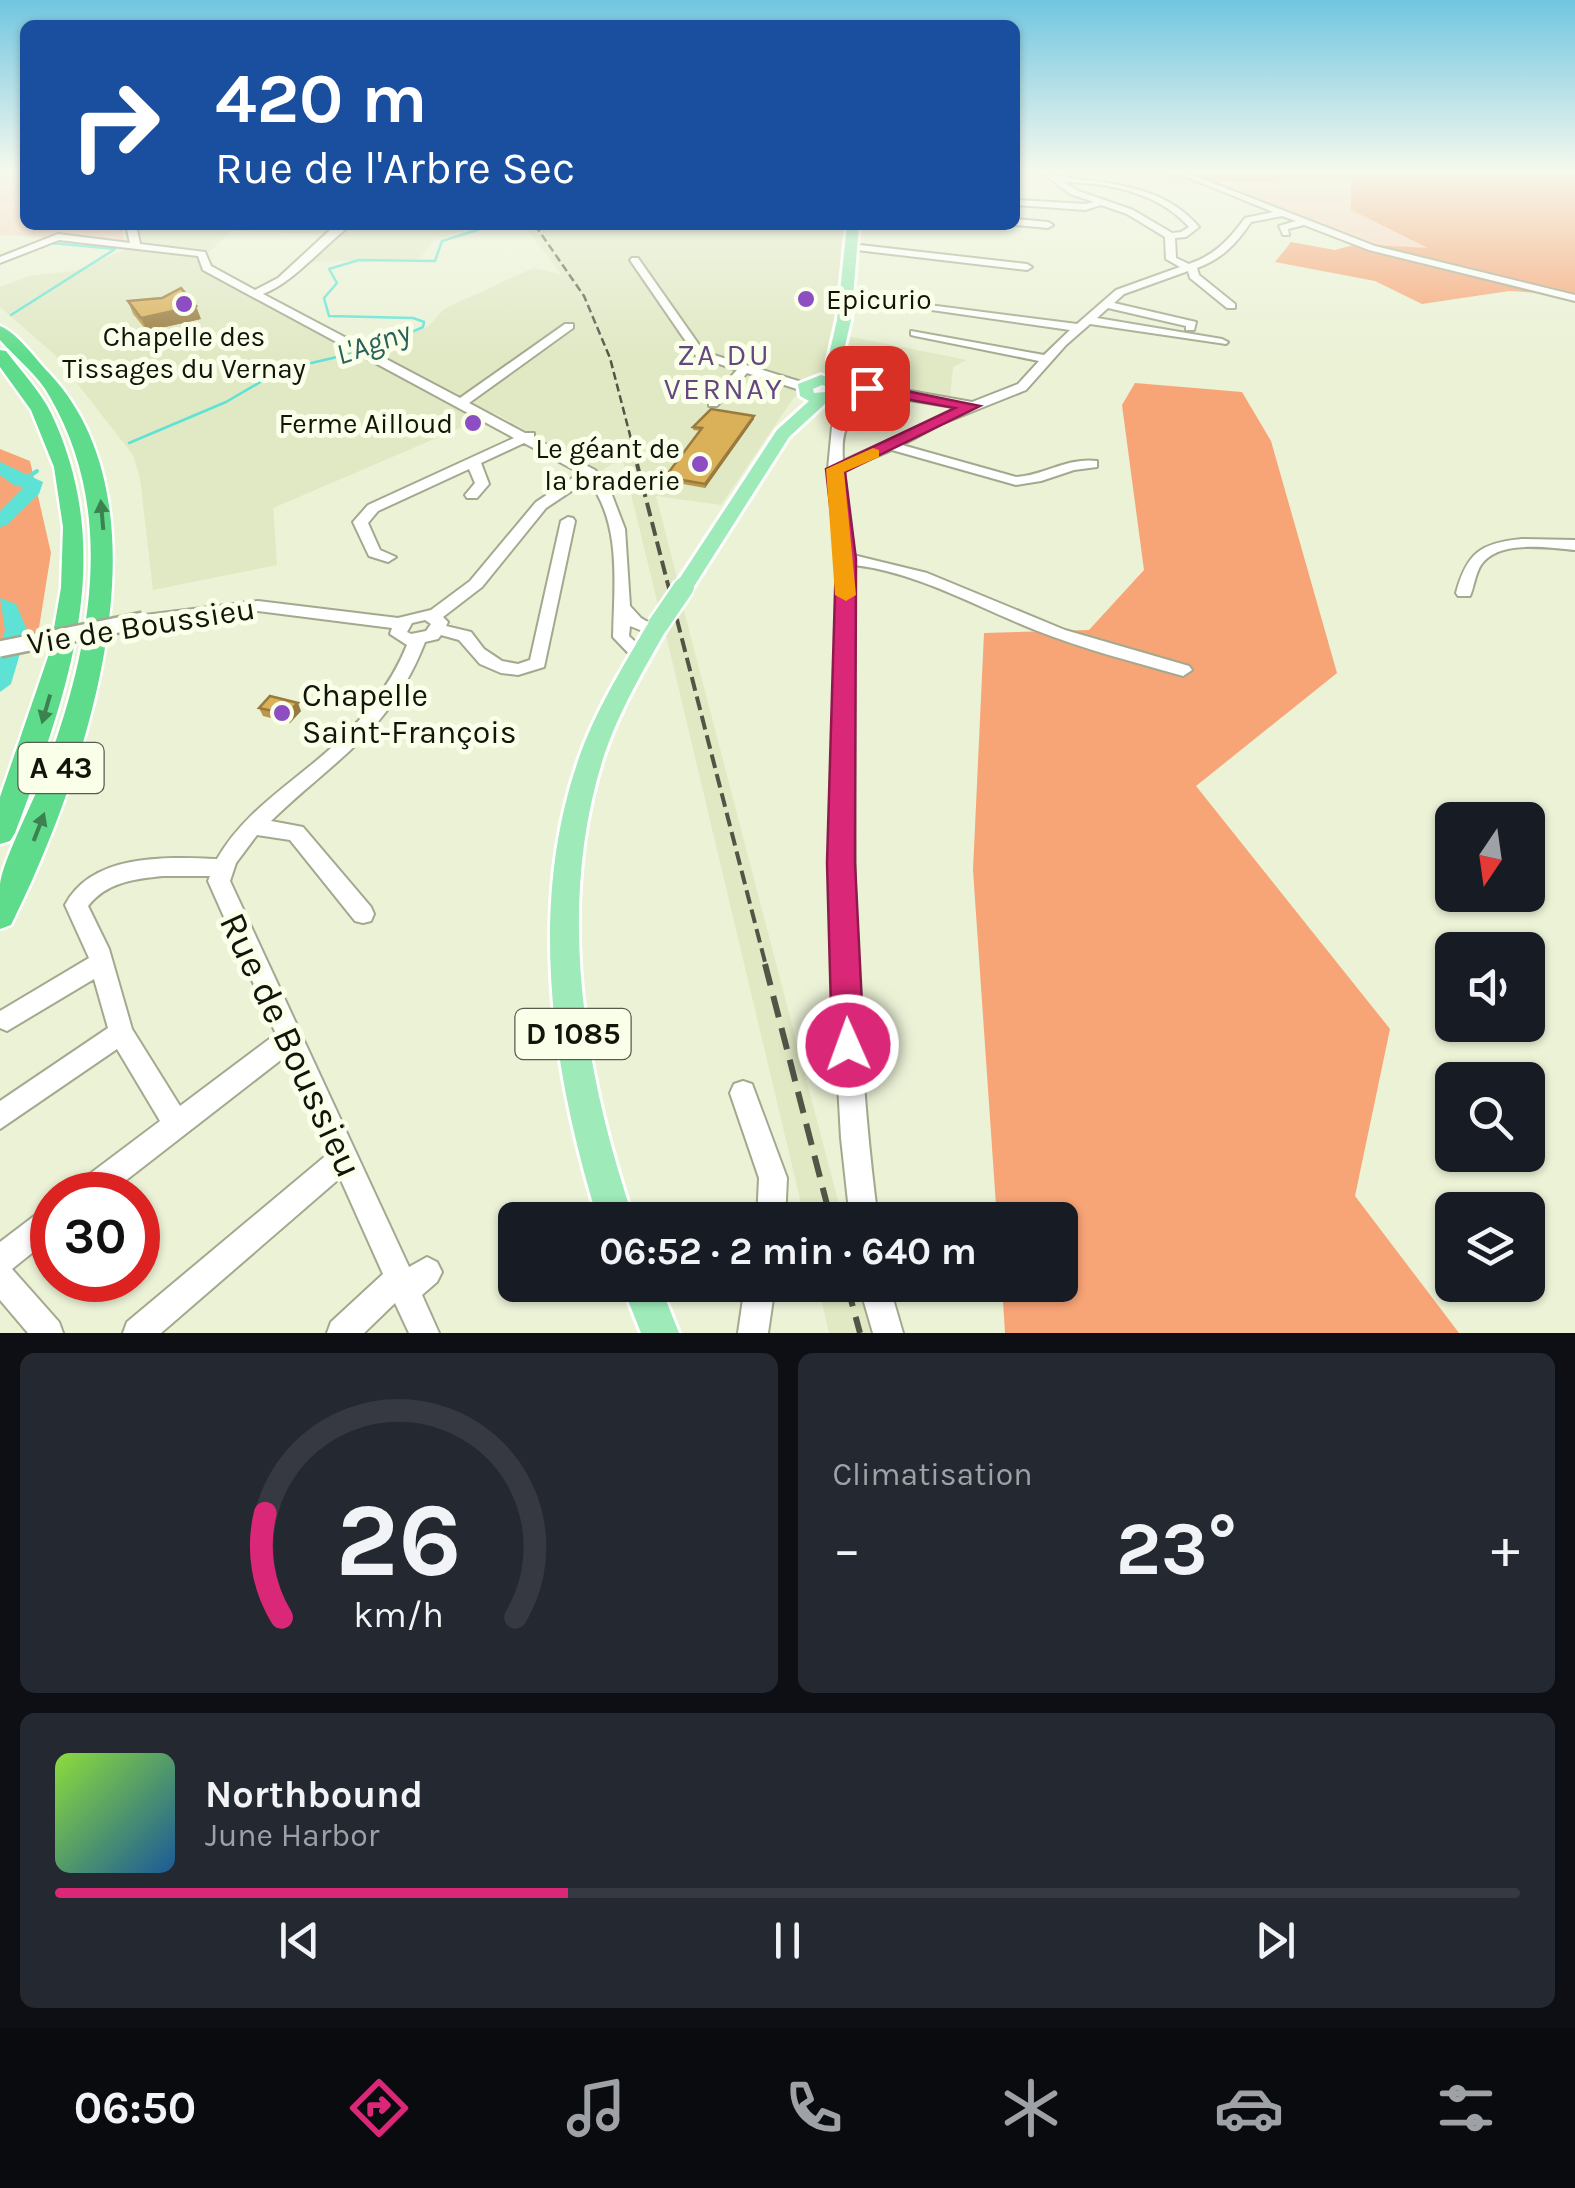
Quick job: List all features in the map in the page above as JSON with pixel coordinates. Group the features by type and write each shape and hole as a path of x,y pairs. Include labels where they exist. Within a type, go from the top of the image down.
{"highway":[{"name":"A 43","path":"0,331 40,367 80,428 100,493 104,559 101,602 78,715 34,841 0,916"},
{"name":"A 43","path":"0,355 38,402 52,427 68,475 75,526 69,614 54,681 0,833"}],"main road":[{"path":"837,386 835,358 852,233"},
{"path":"811,394 837,386"},
{"path":"811,394 837,386"},
{"name":"D 1085","path":"609,1202 594,1161 578,1087 568,947 570,860 589,763 651,637 811,394"},
{"path":"648,1302 660,1333"}],"street":[{"path":"132,233 136,246"},
{"path":"256,294 278,286 332,233"},
{"path":"1166,233 1186,233"},
{"path":"835,469 1022,387 1045,360 1126,287 1190,268 1226,249 1238,233"},
{"path":"1327,233 1575,298"},
{"path":"1170,236 1171,258 1190,268 1231,306"},
{"path":"0,260 58,237 202,254 207,268 528,436 590,473 606,494 617,527 621,637 651,637"},
{"path":"1331,245 1360,244"},
{"path":"851,247 1027,267"},
{"path":"635,260 696,350 709,360 811,394"},
{"path":"1106,304 1186,325 1190,305"},
{"path":"924,306 1222,342"},
{"path":"463,402 569,326"},
{"path":"915,333 1045,360"},
{"path":"714,403 744,369"},
{"path":"837,386 972,406"},
{"path":"861,1202 850,1129 841,863 846,559 835,469 838,425 876,400 882,390"},
{"path":"388,558 374,552 360,522 373,508 528,436"},
{"path":"892,446 1016,481 1036,482 1072,463 1092,464"},
{"path":"472,495 482,484 474,463"},
{"path":"568,521 538,663 512,670 477,656 465,636 436,622 419,614 400,624 398,634 417,640 436,622 476,584 541,504 590,473"},
{"path":"1464,592 1475,562 1496,549 1519,543 1575,544"},
{"path":"846,559 878,561 976,596 1042,627 1183,670"},
{"name":"Vie de Boussieu","path":"0,648 143,620 258,606 400,624"},
{"path":"621,606 651,637"},
{"name":"Rue de Boussieu","path":"417,640 405,675 377,714 253,826 222,868 218,882 343,1158 411,1280 424,1333"},
{"path":"253,826 296,834 363,914"},
{"path":"177,1124 120,1033 102,962 76,905 83,892 103,879 151,870 222,868"},
{"path":"7,1020 102,962"},
{"path":"0,1116 120,1033"},
{"path":"115,1172 290,1038"},
{"path":"743,1093 773,1178 771,1202"},
{"path":"138,1333 343,1158"},
{"path":"0,1260 30,1237"},
{"path":"0,1278 48,1333"},
{"path":"342,1333 411,1280"},
{"path":"753,1333 758,1302"},
{"path":"879,1302 888,1333"}],"shaded area":[{"path":"123,233 124,241 0,235"},
{"path":"138,233 229,233 206,255 217,269 264,293 358,356 429,326 444,309 533,268 561,274 530,233 845,233 832,333 967,360 953,367 950,397 851,377 795,396 721,505 656,496 677,578 659,609 622,457 600,472 495,413 273,508 277,565 153,590 140,478 133,455 55,355 0,307 0,287 29,276 74,271 141,243"},
{"path":"300,233 455,233 434,241 419,259 299,262 325,234"},
{"path":"1336,233 1407,233 1431,249 1362,244"},
{"path":"1398,233 1575,233 1575,295 1509,291 1422,304 1375,281 1275,262 1291,242 1335,250 1357,244 1428,248"},
{"path":"1135,383 1242,392 1271,441 1337,673 1196,786 1390,1029 1355,1196 1459,1333 1005,1333 1003,1302 1078,1302 1078,1202 996,1202 973,870 984,633 1089,630 1144,570 1122,405"},
{"path":"0,449 30,461 51,553 38,634 0,641"},
{"path":"683,607 838,1202 801,1202 666,635"},
{"path":"822,1302 865,1302 873,1333 829,1333"}],"building":[{"path":"181,288 196,306 141,318 128,301 162,298"},
{"path":"711,409 754,416 705,484 665,477 702,428 693,427"},
{"path":"270,696 298,703 286,714 259,708"}],"waterway":[{"name":"L'Agny","path":"129,443 226,402 281,370 376,348 423,327 424,322 413,318 329,316 324,298 337,283 329,269 359,260 435,261 442,241 467,233"},
{"path":"11,315 115,249 51,243"},
{"path":"0,467 21,482 34,482 33,490 0,521"},
{"name":"L'Agny","path":"21,482 37,471"},
{"path":"0,604 9,609 16,630 0,684"}],"railway":[{"path":"541,233 584,296 610,358 638,466"},
{"path":"637,464 766,966"},
{"path":"765,964 826,1202"},
{"path":"852,1302 860,1333"}],"slow traffic":[{"path":"846,595 846,559 835,469 873,454"}],"place":[{"name":"Epicurio","path":"806,299"},
{"name":"Chapelle des Tissages du Vernay","path":"184,304"},
{"name":"Ferme Ailloud","path":"473,423"},
{"name":"Le géant de la braderie","path":"700,464"},
{"name":"Chapelle Saint-François","path":"282,713"}],"district":[{"name":"ZA DU VERNAY","path":"724,372"}],"route":[{"path":"848,1045 841,863 846,559 835,469 972,406 867,388"}]}
